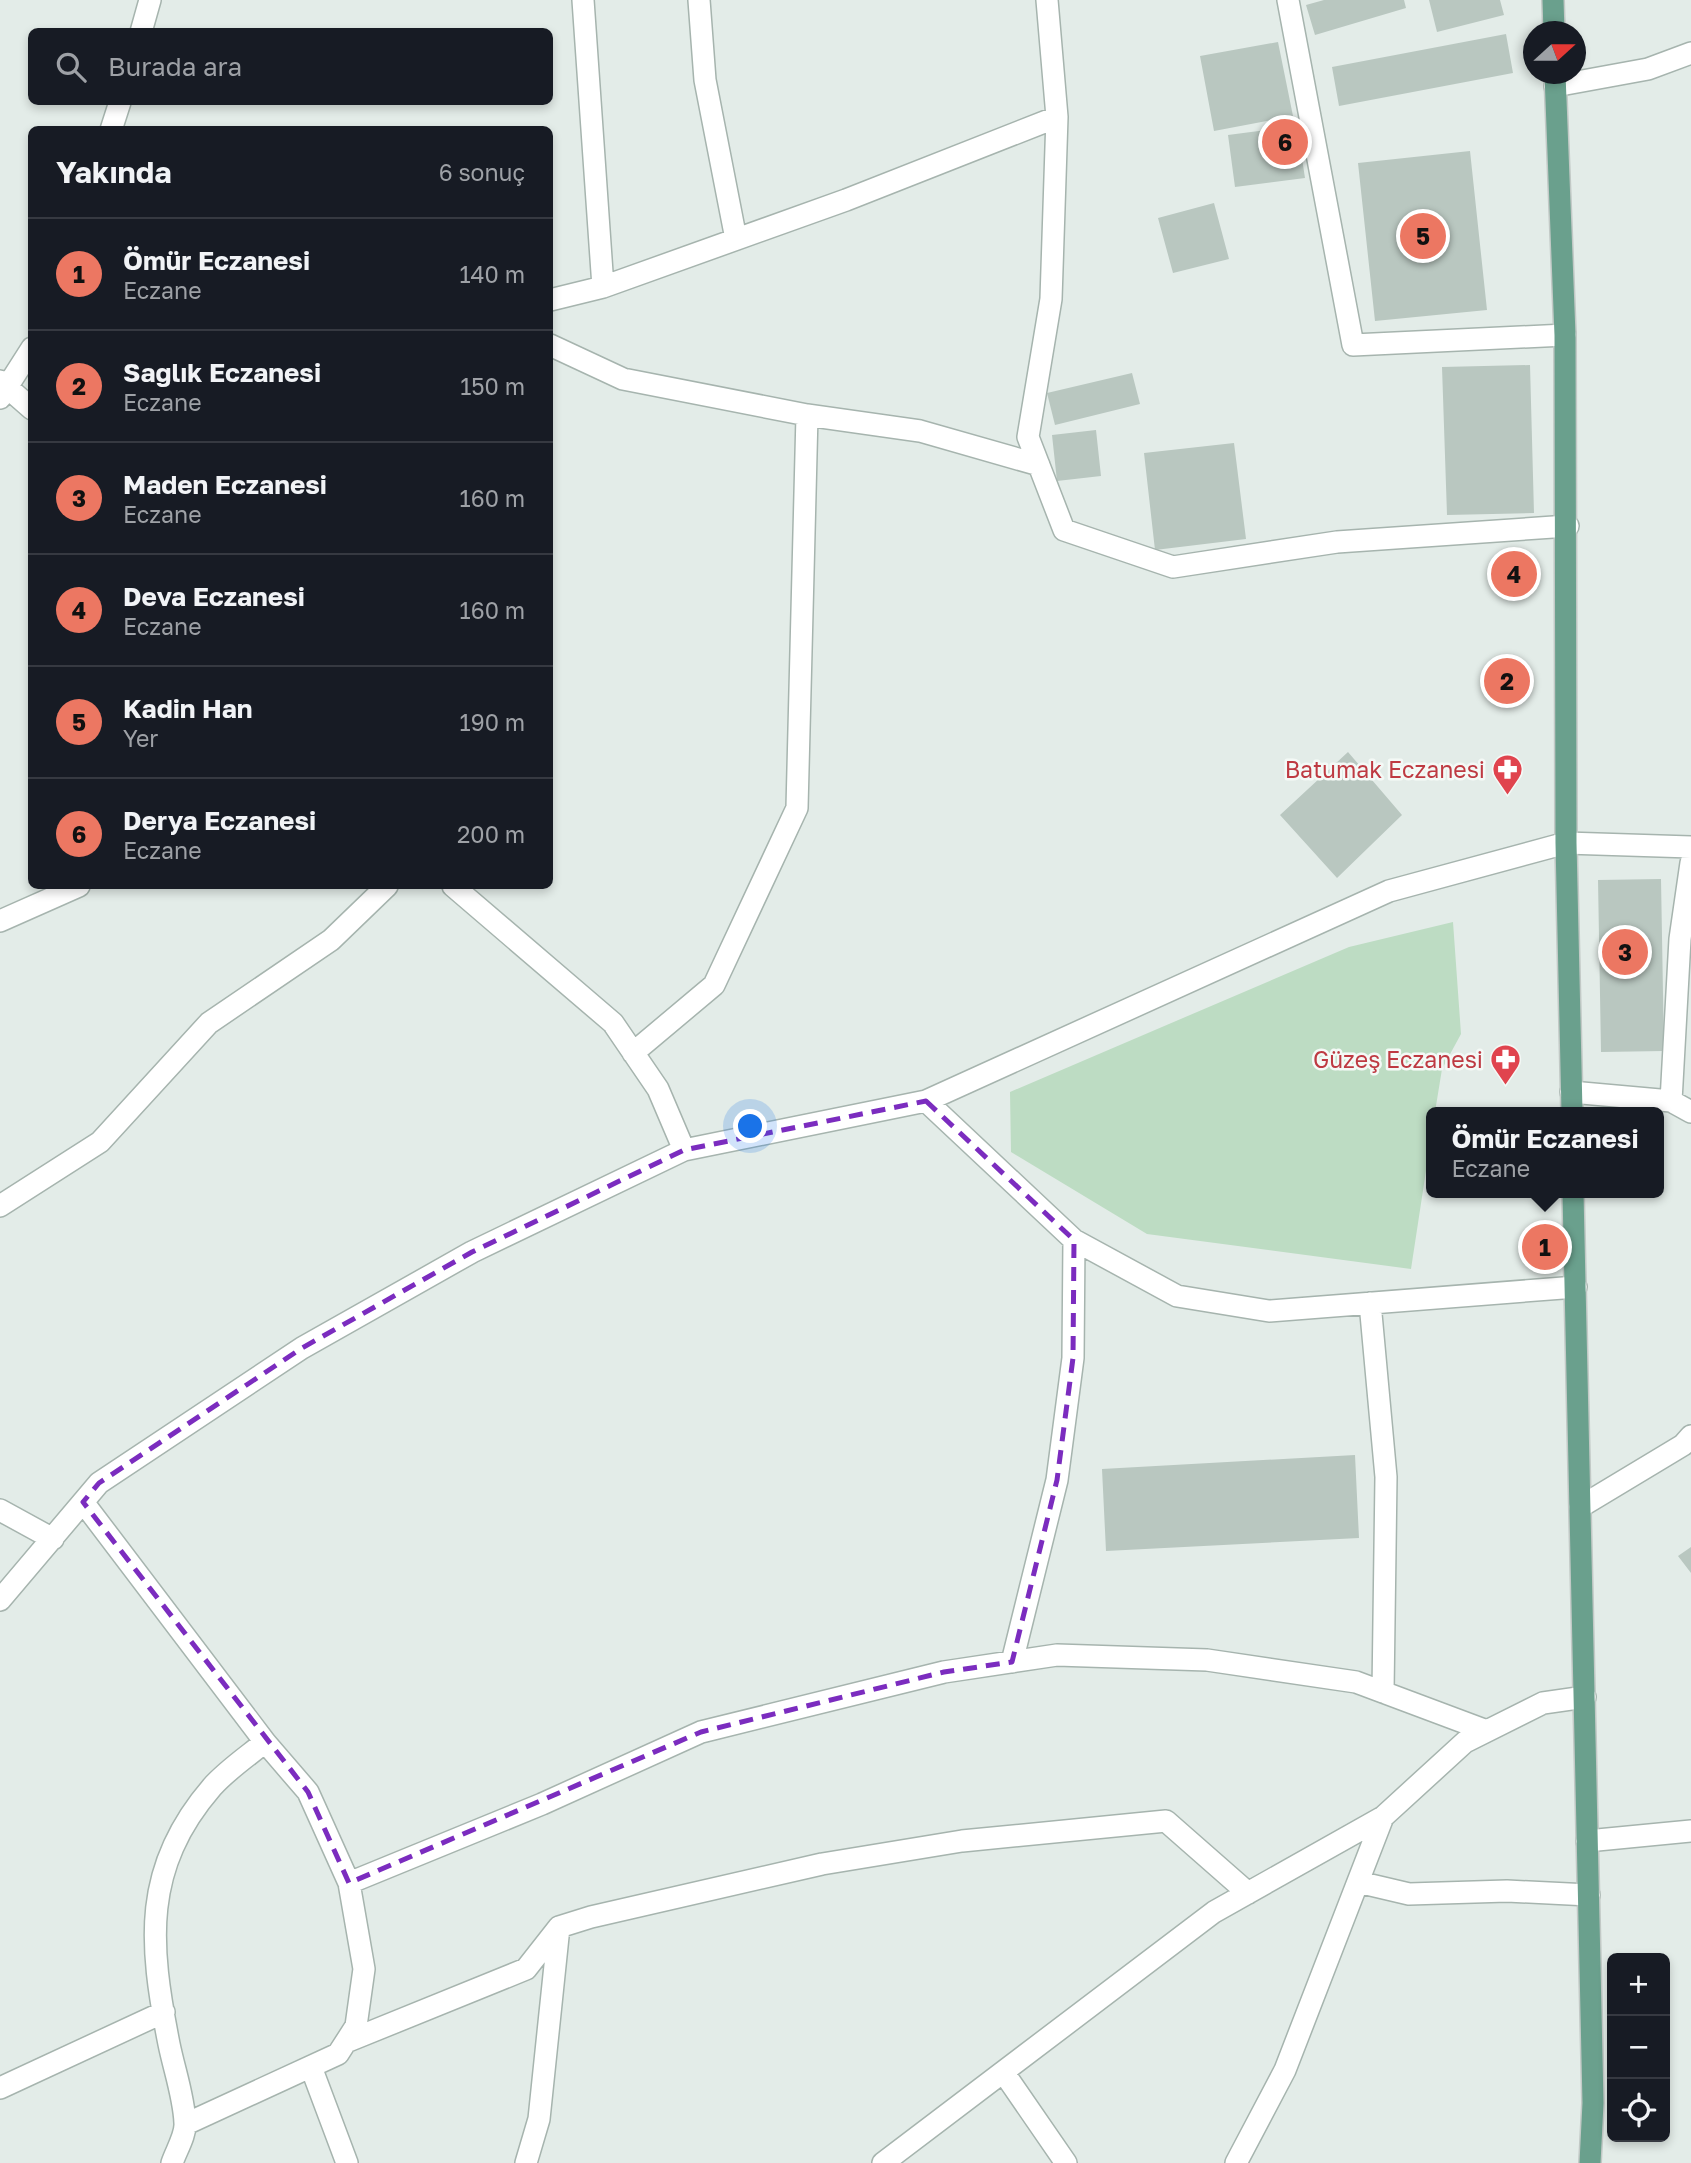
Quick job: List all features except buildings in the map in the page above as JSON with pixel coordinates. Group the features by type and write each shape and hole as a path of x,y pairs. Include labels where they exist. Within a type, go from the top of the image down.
{"main road":[{"path":"1553,0 1553,21"},
{"path":"1555,84 1565,335 1568,526 1566,843 1571,1102"},
{"path":"1573,1198 1593,2103 1590,2163"}],"street":[{"path":"142,28 150,0"},
{"path":"583,0 603,287"},
{"path":"699,0 705,80 736,239"},
{"path":"1047,0 1057,117 1051,299 1028,437 1064,530 1173,567 1337,542 1568,526"},
{"path":"1288,0 1353,345 1565,335"},
{"path":"1586,76 1648,69 1691,53"},
{"path":"112,126 119,105"},
{"path":"553,299 603,287 736,239 1057,117"},
{"path":"553,346 623,379 807,415 920,431 1039,465"},
{"path":"28,354 3,388 28,406"},
{"path":"633,1053 714,985 797,808 807,415"},
{"path":"0,1600 99,1483 302,1348 471,1252 684,1150 926,1101 1389,891 1566,843 1691,847"},
{"path":"1671,1101 1680,939 1691,863"},
{"path":"0,921 72,889"},
{"path":"0,1206 100,1142 209,1023 331,940 384,889"},
{"path":"457,889 613,1023 657,1089 684,1150"},
{"path":"1671,1101 1691,1087"},
{"path":"926,1101 1074,1240 1177,1296 1269,1311 1576,1287"},
{"path":"1571,1102 1671,1101 1691,1112"},
{"path":"1012,1662 1057,1480 1073,1358 1074,1240"},
{"path":"1370,1303 1385,1477 1383,1692"},
{"path":"1580,1507 1683,1445 1691,1436"},
{"path":"83,1502 265,1742 308,1792 349,1883 364,1969 356,2026 338,2054 186,2124"},
{"path":"0,1510 53,1539"},
{"path":"349,1883 542,1804 701,1732 944,1672 1012,1662 1057,1656 1207,1660 1356,1682 1487,1731"},
{"path":"883,2163 1214,1912 1383,1817 1465,1742 1543,1703 1585,1697"},
{"path":"172,2163 186,2124 164,2012 157,1957 156,1896 166,1858 186,1820 214,1784 265,1742"},
{"path":"1236,2163 1285,2070 1383,1817"},
{"path":"346,2042 526,1969 559,1927 822,1864 962,1841 1167,1821 1248,1893"},
{"path":"1587,1841 1691,1831"},
{"path":"1358,1882 1409,1894 1507,1891 1589,1895"},
{"path":"526,2163 539,2119 559,1927"},
{"path":"0,2088 164,2012"},
{"path":"311,2067 347,2163"},
{"path":"1004,2073 1066,2163"}],"highlighted area":[{"path":"926,1101 1074,1240 1073,1358 1057,1480 1012,1662 944,1672 701,1732 349,1883 308,1792 83,1502 99,1483 302,1348 472,1252 684,1150"}],"green space":[{"path":"1453,922 1461,1034 1442,1069 1436,1107 1426,1107 1426,1171 1411,1269 1147,1234 1011,1152 1010,1092 1349,947"}],"place":[{"name":"Derya Eczanesi","path":"1285,142"},
{"name":"Kadin Han","path":"1423,236"},
{"name":"Deva Eczanesi","path":"1514,574"},
{"name":"Sağlık Eczanesi","path":"1507,681"},
{"name":"Batumak Eczanesi","path":"1508,796"},
{"name":"Maden Eczanesi","path":"1625,952"},
{"name":"Güzeş Eczanesi","path":"1506,1086"},
{"name":"Ömür Eczanesi","path":"1545,1247"}]}
